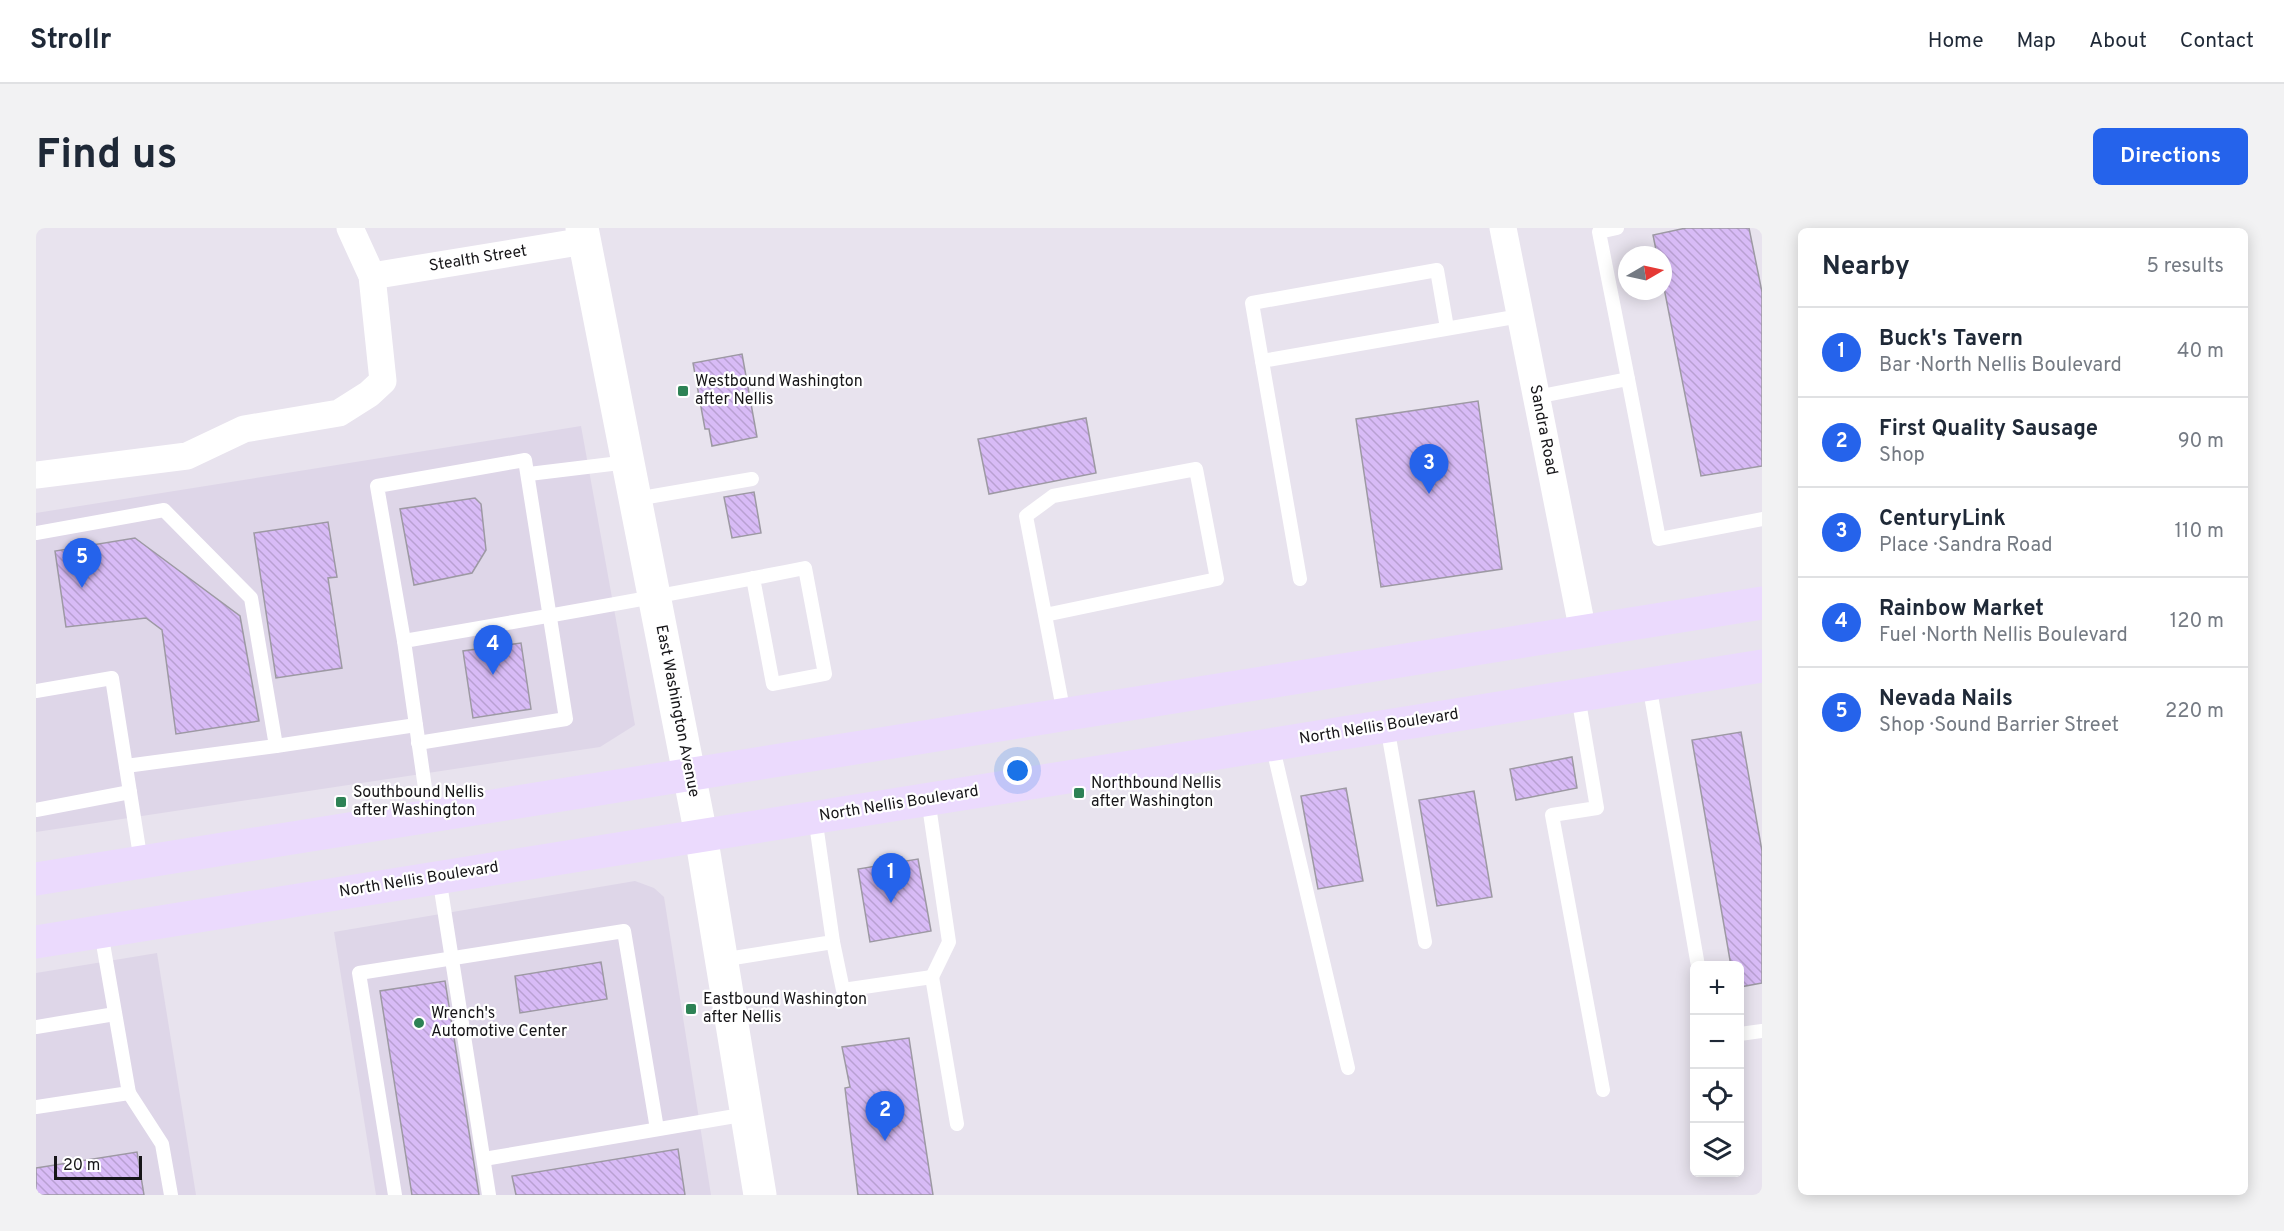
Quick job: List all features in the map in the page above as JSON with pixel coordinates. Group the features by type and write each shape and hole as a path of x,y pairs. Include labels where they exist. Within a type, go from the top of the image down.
{"main road":[{"name":"East Washington Avenue","path":"584,235 701,835 760,1195"},
{"path":"36,879 1762,603"},
{"name":"North Nellis Boulevard","path":"36,942 1762,666"}],"street":[{"path":"36,475 187,456 244,429 339,413 369,394 383,381 372,276 350,228"},
{"name":"Sandra Road","path":"1503,228 1582,632"},
{"name":"Stealth Street","path":"372,276 584,235"}],"lane":[{"path":"1617,228 1599,232 1659,539 1762,519"},
{"path":"1300,579 1251,303 1437,270 1447,328"},
{"path":"1262,361 1520,316"},
{"path":"1536,397 1628,379"},
{"path":"418,743 566,719 525,460 377,486 404,641 418,743 429,816"},
{"path":"529,474 628,462"},
{"path":"1045,615 1217,579 1196,469 1053,496 1026,516 1045,615 1064,714"},
{"path":"636,499 752,479"},
{"path":"36,533 164,510 251,598 276,746"},
{"path":"404,641 655,598 753,578 805,568 825,674 773,684 753,578"},
{"path":"36,691 112,678 141,862"},
{"path":"1649,684 1697,961"},
{"path":"1578,696 1597,808 1552,815 1603,1090"},
{"path":"126,766 416,725"},
{"path":"1387,726 1425,942"},
{"path":"1272,744 1348,1068"},
{"path":"36,810 130,792"},
{"path":"928,799 949,942 932,977 957,1124"},
{"path":"815,817 833,942 843,990 932,977"},
{"path":"439,877 489,1195"},
{"path":"395,1195 359,973 624,931 657,1130"},
{"path":"101,932 129,1092 162,1144 171,1195"},
{"path":"722,960 833,942"},
{"path":"36,1028 115,1014"},
{"path":"1744,1033 1762,1031"},
{"path":"36,1107 129,1092"},
{"path":"484,1159 747,1114"}],"shaded area":[{"path":"581,426 635,725 600,747 36,832 36,513"},
{"path":"635,881 654,888 664,897 711,1195 376,1195 334,932"},
{"path":"157,953 196,1195 36,1195 36,973"}],"building":[{"path":"1686,228 1749,228 1762,292 1762,466 1701,476 1666,300 1672,300 1672,246 1655,246 1653,235"},
{"path":"742,354 757,437 712,446 709,429 705,429 693,363"},
{"path":"1478,401 1502,569 1381,587 1356,419"},
{"path":"1086,418 1096,473 989,494 978,439"},
{"path":"754,492 761,533 732,538 724,497"},
{"path":"475,498 481,504 486,550 472,573 414,585 400,509"},
{"path":"328,522 337,577 328,578 342,668 276,678 254,533"},
{"path":"135,538 240,616 259,721 176,734 162,630 146,618 66,627 55,551"},
{"path":"521,643 531,709 473,718 463,651"},
{"path":"1741,732 1762,851 1762,983 1744,986 1744,961 1730,961 1692,740"},
{"path":"1572,757 1577,788 1516,800 1510,769"},
{"path":"1346,788 1363,881 1318,889 1301,796"},
{"path":"1474,791 1492,897 1437,906 1419,800"},
{"path":"918,859 931,931 870,942 858,869"},
{"path":"601,962 607,999 520,1013 515,976"},
{"path":"445,981 479,1195 412,1195 380,991"},
{"path":"909,1038 933,1195 858,1195 845,1088 850,1087 842,1047"},
{"path":"678,1149 685,1195 516,1195 512,1176"},
{"path":"137,1152 144,1195 36,1195 36,1168"}],"place":[{"name":"Westbound Washington after Nellis","path":"683,391"},
{"name":"CenturyLink","path":"1429,494"},
{"name":"Nevada Nails","path":"82,588"},
{"name":"Rainbow Market","path":"493,675"},
{"name":"Northbound Nellis after Washington","path":"1079,793"},
{"name":"Southbound Nellis after Washington","path":"341,802"},
{"name":"Buck's Tavern","path":"891,903"},
{"name":"Eastbound Washington after Nellis","path":"691,1009"},
{"name":"Wrench's Automotive Center","path":"419,1023"},
{"name":"First Quality Sausage","path":"885,1141"}]}
